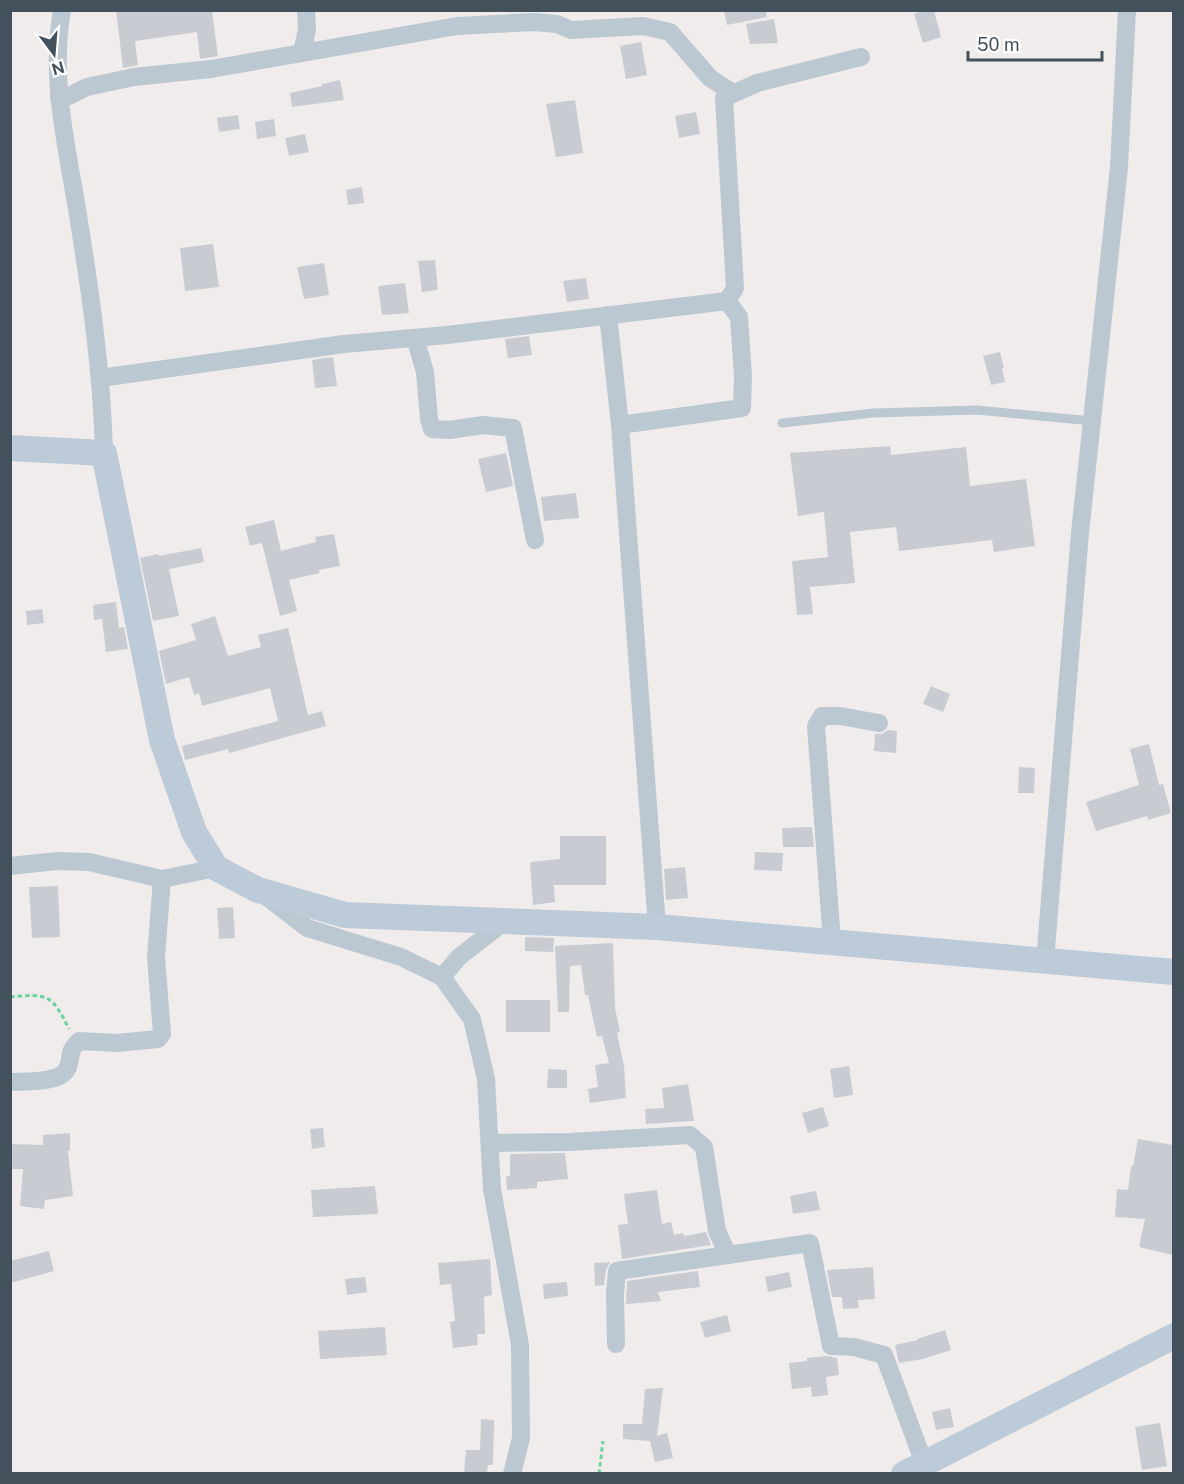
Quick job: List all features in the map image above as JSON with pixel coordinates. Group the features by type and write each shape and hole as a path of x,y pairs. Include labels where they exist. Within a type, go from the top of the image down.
{"main road":[{"path":"10,448 104,453 162,740 194,832 216,868 258,890 345,915 657,927 1173,972"},
{"path":"910,1471 1173,1336"}],"street":[{"path":"62,10 57,39 59,98 83,247 100,378 104,453"},
{"path":"302,53 307,29 306,10"},
{"path":"1045,961 1079,545 1119,167 1127,10"},
{"path":"59,98 87,87 134,77 211,69 457,26 534,22 557,24 571,30 643,26 670,32 710,78 734,93"},
{"path":"727,301 735,288 724,98 757,83 861,57"},
{"path":"100,378 344,344 416,338 727,301"},
{"path":"620,425 742,408 743,376 739,317 727,301"},
{"path":"608,315 620,425 657,927"},
{"path":"416,338 425,372 432,429 449,430 483,425 513,428 535,540"},
{"path":"832,942 816,726 822,716 840,716 879,723"},
{"path":"10,866 57,861 89,862 162,879 216,868"},
{"path":"10,1082 60,1077 68,1068 70,1052 79,1041 117,1043 158,1039 162,1034 156,957 162,879"},
{"path":"258,890 307,928 401,957 442,977 472,1019 486,1079 492,1189 520,1344 521,1438 512,1473"},
{"path":"442,977 459,957 504,922"},
{"path":"490,1143 569,1142 690,1135 704,1147 717,1231 728,1255"},
{"path":"616,1344 616,1271 810,1243 831,1346 854,1347 884,1355 910,1471"}],"lane":[{"path":"782,423 874,413 977,410 1092,421"}],"path":[{"path":"10,997 31,995 47,997 55,1002 73,1036 79,1041"},
{"path":"599,1473 603,1442"}],"building":[{"path":"116,10 212,11 218,56 200,59 197,32 135,41 138,65 123,68"},
{"path":"724,10 766,10 767,17 727,25"},
{"path":"934,10 941,37 923,43 914,14"},
{"path":"774,19 778,43 750,44 746,24"},
{"path":"641,42 647,75 626,79 620,46"},
{"path":"340,80 344,100 292,107 290,93"},
{"path":"575,100 583,153 556,157 546,104"},
{"path":"696,112 700,134 679,138 675,116"},
{"path":"238,115 240,129 219,132 217,118"},
{"path":"274,119 276,136 257,139 255,122"},
{"path":"305,134 309,152 289,156 285,138"},
{"path":"362,187 364,203 348,205 346,190"},
{"path":"213,244 219,287 185,291 180,248"},
{"path":"435,260 438,290 422,292 418,261"},
{"path":"324,263 329,295 304,299 297,267"},
{"path":"586,278 589,299 567,302 563,281"},
{"path":"405,283 409,313 382,315 378,286"},
{"path":"529,336 532,355 508,358 505,339"},
{"path":"1000,352 1005,382 991,385 983,356"},
{"path":"333,357 337,386 315,388 312,360"},
{"path":"890,446 891,455 966,447 970,486 1026,479 1035,546 994,552 992,540 899,551 896,527 850,532 855,583 810,587 813,614 797,615 792,561 828,557 824,512 798,516 790,453"},
{"path":"506,453 513,486 486,492 478,459"},
{"path":"576,493 579,518 544,521 541,497"},
{"path":"274,520 281,551 316,542 315,537 334,534 340,566 289,580 297,611 280,616 262,543 250,546 245,527"},
{"path":"201,548 204,562 169,569 179,616 153,621 140,558"},
{"path":"116,602 119,628 124,627 128,649 106,652 102,619 94,620 93,605"},
{"path":"42,609 44,623 27,625 26,611"},
{"path":"215,616 228,656 261,647 258,635 288,628 308,715 322,711 326,726 229,753 228,749 185,760 182,746 278,721 270,688 202,706 199,693 194,695 189,677 166,684 159,651 196,640 191,624"},
{"path":"931,686 950,694 943,712 923,704"},
{"path":"888,730 897,731 896,753 874,751 875,734 882,734"},
{"path":"1149,744 1159,785 1163,784 1171,813 1148,820 1147,816 1096,831 1086,802 1139,785 1130,749"},
{"path":"1019,767 1035,768 1034,793 1018,793"},
{"path":"812,827 814,847 783,847 782,828"},
{"path":"560,836 606,836 606,885 554,885 555,902 533,905 530,862 560,859"},
{"path":"755,852 783,853 782,871 754,870"},
{"path":"685,867 688,898 666,900 664,869"},
{"path":"58,886 60,937 32,938 29,887"},
{"path":"233,907 235,938 219,939 217,908"},
{"path":"525,937 554,938 553,952 525,951"},
{"path":"613,943 615,1008 620,1032 617,1033 624,1066 626,1098 590,1103 588,1089 598,1087 595,1065 609,1063 602,1036 597,1037 588,995 585,995 581,965 570,966 569,1012 558,1012 555,946"},
{"path":"506,1000 550,1000 550,1032 506,1032"},
{"path":"849,1066 853,1095 834,1098 830,1069"},
{"path":"548,1069 567,1070 567,1088 547,1088"},
{"path":"688,1084 694,1121 646,1124 645,1109 664,1108 662,1088"},
{"path":"823,1107 829,1126 808,1133 802,1113"},
{"path":"323,1128 325,1147 312,1149 310,1129"},
{"path":"70,1133 70,1151 68,1151 73,1196 45,1200 44,1209 20,1206 23,1169 10,1169 10,1144 43,1145 43,1135"},
{"path":"1138,1139 1173,1145 1173,1255 1139,1247 1145,1219 1115,1217 1117,1189 1128,1190"},
{"path":"565,1153 568,1179 537,1182 537,1188 507,1190 506,1176 510,1176 510,1154"},
{"path":"375,1186 378,1214 313,1217 311,1190"},
{"path":"657,1190 662,1224 671,1222 674,1235 683,1233 684,1236 706,1232 711,1245 622,1259 618,1225 628,1224 624,1194"},
{"path":"816,1191 820,1210 793,1214 790,1196"},
{"path":"49,1251 54,1271 10,1283 10,1261"},
{"path":"490,1259 492,1295 484,1297 485,1334 477,1334 478,1345 453,1348 450,1322 455,1321 451,1284 440,1285 438,1263"},
{"path":"610,1262 606,1270 604,1285 595,1286 594,1263"},
{"path":"873,1267 875,1299 858,1300 859,1308 843,1309 842,1297 832,1297 827,1270"},
{"path":"698,1271 700,1287 658,1292 661,1301 626,1304 627,1281"},
{"path":"789,1272 792,1287 768,1292 765,1277"},
{"path":"365,1277 367,1292 347,1295 345,1279"},
{"path":"567,1282 568,1296 544,1299 543,1284"},
{"path":"727,1315 731,1331 705,1338 700,1322"},
{"path":"385,1327 387,1355 320,1359 318,1331"},
{"path":"945,1330 951,1350 923,1359 899,1363 895,1345 918,1340"},
{"path":"826,1356 837,1358 839,1375 826,1377 828,1395 812,1397 811,1387 792,1389 789,1363"},
{"path":"663,1388 657,1436 667,1433 673,1458 655,1462 650,1441 623,1439 623,1424 642,1424 645,1389"},
{"path":"950,1408 954,1427 936,1430 932,1412"},
{"path":"481,1419 494,1420 493,1465 488,1465 487,1473 464,1473 466,1450 480,1450"},
{"path":"1160,1423 1167,1466 1142,1470 1135,1427"}]}
